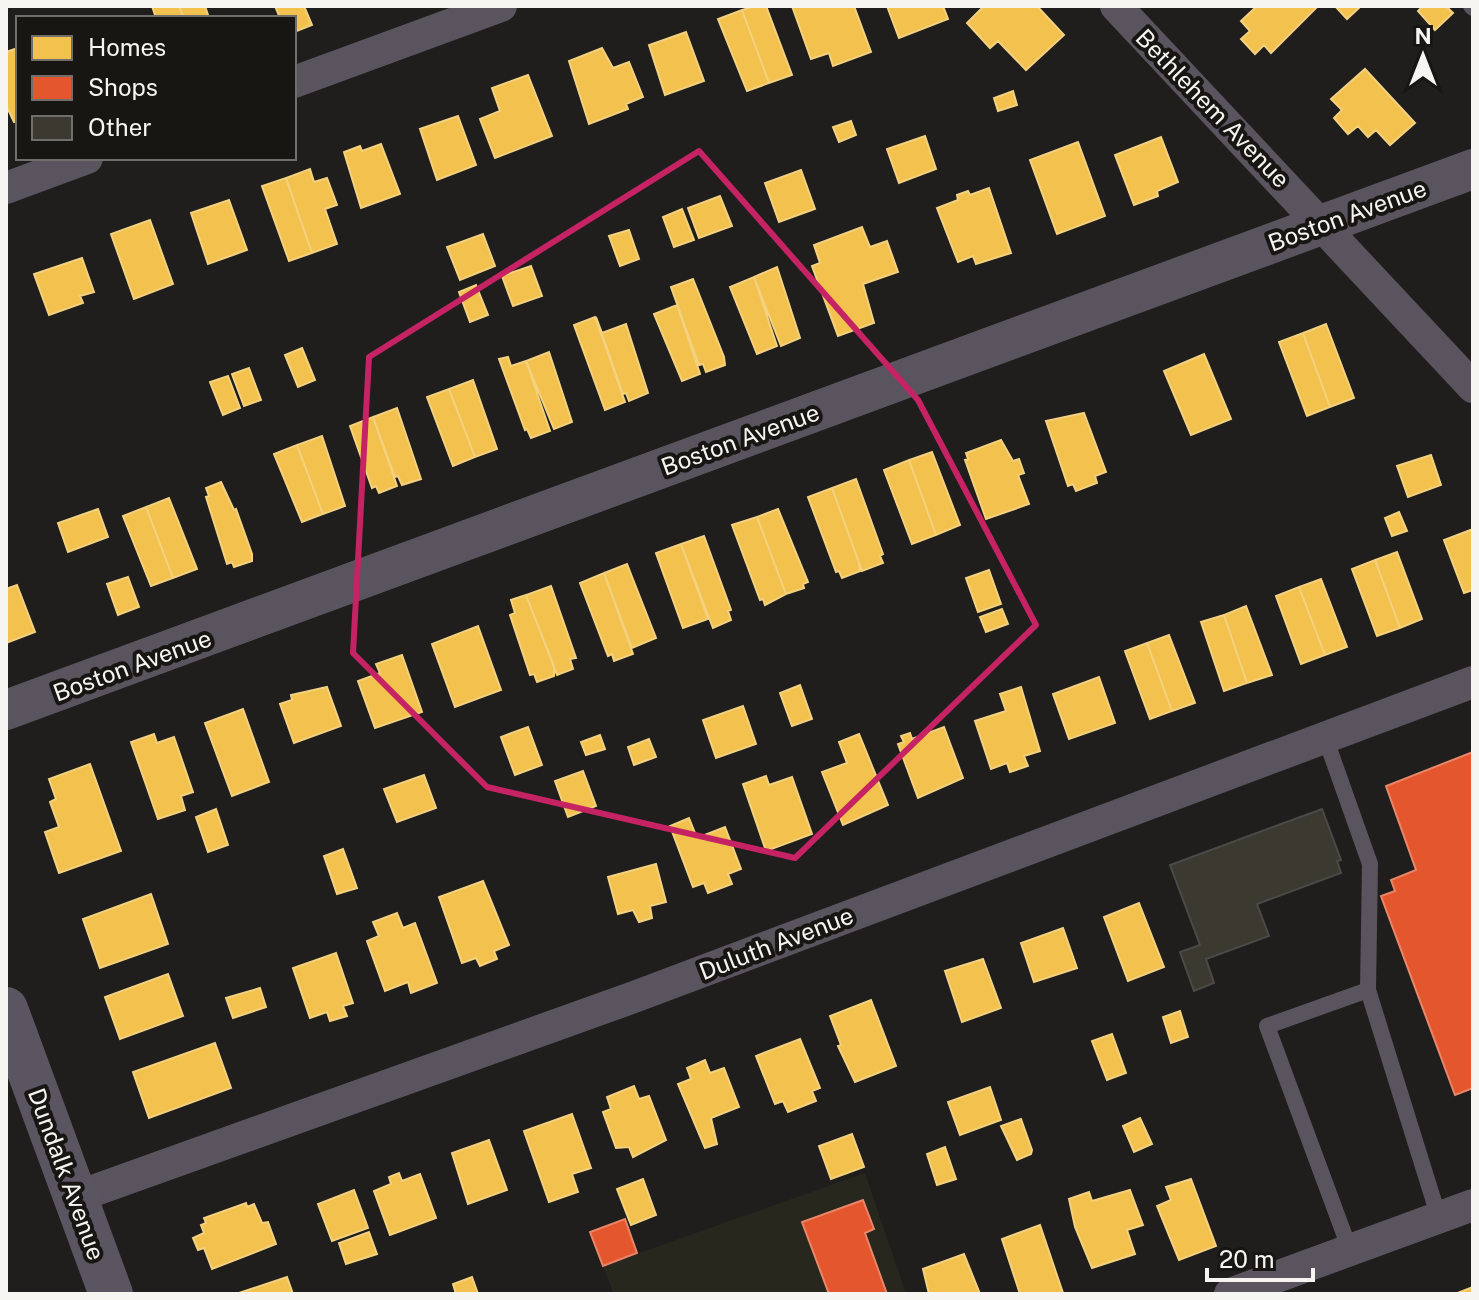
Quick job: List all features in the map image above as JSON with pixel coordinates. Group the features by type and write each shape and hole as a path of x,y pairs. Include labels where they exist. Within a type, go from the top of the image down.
{"main road":[{"name":"Dundalk Avenue","path":"6,1009 111,1294"}],"street":[{"path":"296,81 501,6"},
{"name":"Bethlehem Avenue","path":"1116,6 1473,387"},
{"path":"6,188 82,160"},
{"name":"Boston Avenue","path":"6,710 1473,169"},
{"name":"Duluth Avenue","path":"76,1197 649,991 1473,682"},
{"path":"1230,1294 1473,1205"}],"lane":[{"path":"1325,737 1370,864 1368,990 1439,1218"},
{"path":"1350,1250 1267,1026 1368,990"}],"highlighted area":[{"path":"699,151 918,400 1036,625 795,858 487,787 353,653 369,357"}],"shaded area":[{"path":"865,1173 906,1294 614,1294 603,1266"}],"building: Homes":[{"path":"152,6 179,6 183,16 155,16"},
{"path":"179,6 205,6 208,16 183,16"},
{"path":"275,6 304,6 312,25 296,31 296,16 279,16"},
{"path":"766,6 792,75 769,83 742,10"},
{"path":"792,6 854,6 871,52 833,66 829,53 811,59"},
{"path":"887,6 943,6 948,19 899,38"},
{"path":"984,6 1037,6 1064,35 1026,70 998,41 990,48 967,23"},
{"path":"1257,6 1317,7 1271,53 1264,45 1255,54 1241,39 1250,31 1241,21"},
{"path":"1335,6 1361,6 1347,19"},
{"path":"1423,6 1446,6 1453,13 1435,30 1418,11"},
{"path":"742,10 769,83 747,91 718,19"},
{"path":"686,32 704,81 665,95 649,45"},
{"path":"602,48 613,68 629,62 643,97 626,104 628,109 589,124 569,61"},
{"path":"16,49 14,122 6,105 6,52"},
{"path":"1365,69 1415,123 1390,145 1376,130 1368,137 1358,126 1348,134 1334,118 1342,110 1331,99"},
{"path":"528,75 552,136 495,158 480,119 500,111 492,88"},
{"path":"1013,91 1017,105 998,111 994,98"},
{"path":"458,116 476,165 437,180 420,129"},
{"path":"851,121 856,135 839,142 833,127"},
{"path":"925,136 936,169 899,183 887,149"},
{"path":"1161,137 1178,182 1157,191 1158,196 1134,205 1115,155"},
{"path":"1078,142 1105,216 1057,234 1030,160"},
{"path":"381,144 400,194 361,208 344,152 360,146 362,151"},
{"path":"310,169 314,182 327,178 337,205 325,209 337,244 312,253 286,178"},
{"path":"801,170 815,209 779,222 765,183"},
{"path":"286,178 312,253 289,261 262,186"},
{"path":"989,188 1011,253 976,264 973,256 958,262 937,208 958,200 957,195 968,191 970,195"},
{"path":"720,196 732,226 699,238 688,208"},
{"path":"229,200 247,250 208,264 191,213"},
{"path":"682,209 694,240 674,247 663,217"},
{"path":"150,220 173,284 134,299 111,234"},
{"path":"862,227 870,247 887,241 898,272 863,284 874,323 838,336 812,266 820,263 814,245"},
{"path":"629,230 639,259 620,266 609,236"},
{"path":"483,234 495,266 460,280 447,247"},
{"path":"82,258 94,292 80,296 83,303 49,315 34,274"},
{"path":"531,266 542,296 513,306 502,276"},
{"path":"777,267 800,338 781,346 754,277"},
{"path":"754,277 777,346 757,354 730,287"},
{"path":"693,279 724,357 725,365 706,372 703,364 699,365 671,287"},
{"path":"476,285 488,315 470,322 459,292"},
{"path":"677,305 700,374 682,381 654,314"},
{"path":"595,317 625,402 605,410 574,325"},
{"path":"596,317 602,333 626,324 648,393 629,401 626,393 623,394"},
{"path":"1326,324 1354,398 1330,407 1303,333"},
{"path":"1303,333 1330,407 1307,416 1279,342"},
{"path":"302,348 315,380 298,387 285,355"},
{"path":"549,352 572,422 554,429 526,361"},
{"path":"1204,354 1231,419 1191,435 1164,371"},
{"path":"508,357 511,366 526,361 550,431 531,438 525,430 499,359"},
{"path":"249,368 261,400 244,406 232,374"},
{"path":"228,376 240,408 223,415 210,382"},
{"path":"473,380 497,449 475,457 449,389"},
{"path":"449,389 475,457 453,466 427,397"},
{"path":"397,408 421,479 402,485 398,476 395,477 373,417"},
{"path":"1084,413 1106,472 1095,476 1097,483 1076,491 1073,484 1068,486 1046,421"},
{"path":"373,417 397,486 379,493 376,486 372,488 350,426"},
{"path":"322,436 345,506 323,514 297,445"},
{"path":"1001,440 1013,461 1019,459 1024,473 1018,475 1029,504 986,519 965,460 968,459 966,453"},
{"path":"297,445 323,514 302,522 274,454"},
{"path":"932,452 960,525 936,535 909,460"},
{"path":"1431,455 1441,485 1408,497 1397,466"},
{"path":"909,460 936,535 912,544 884,470"},
{"path":"856,479 883,554 880,556 883,563 862,571 832,488"},
{"path":"221,482 236,509 252,554 252,561 234,567 232,562 227,564 206,497 209,496 206,488"},
{"path":"832,488 860,571 842,578 839,571 836,572 808,497"},
{"path":"169,498 197,569 173,578 146,507"},
{"path":"146,507 173,578 151,586 123,516"},
{"path":"98,509 108,537 68,552 58,523"},
{"path":"778,509 808,582 803,584 804,588 786,594 757,517"},
{"path":"1399,512 1407,531 1392,536 1385,518"},
{"path":"757,517 786,594 765,605 763,599 760,600 732,525"},
{"path":"1473,529 1473,590 1464,593 1444,540"},
{"path":"704,536 731,610 728,611 731,620 713,628 681,544"},
{"path":"681,544 708,619 683,628 656,553"},
{"path":"1397,552 1422,619 1400,628 1375,560"},
{"path":"1375,560 1400,628 1377,636 1352,569"},
{"path":"627,564 656,638 632,648 604,573"},
{"path":"989,570 1001,604 978,612 966,578"},
{"path":"604,573 633,654 614,661 612,654 608,656 580,583"},
{"path":"128,577 139,607 118,615 107,584"},
{"path":"1321,579 1347,647 1325,655 1299,587"},
{"path":"17,585 35,632 6,643 6,589"},
{"path":"551,586 576,658 570,659 573,669 557,675 526,595"},
{"path":"1299,587 1325,655 1301,664 1276,596"},
{"path":"526,595 554,666 554,676 537,682 534,674 530,675 510,615 515,613 511,600"},
{"path":"1246,606 1272,675 1247,683 1224,615"},
{"path":"1002,609 1008,624 986,632 980,617"},
{"path":"1224,615 1247,683 1224,691 1201,622"},
{"path":"478,626 501,690 455,707 432,644"},
{"path":"1169,635 1195,703 1172,711 1147,643"},
{"path":"1147,643 1172,711 1150,719 1125,651"},
{"path":"402,655 422,712 375,728 358,681 380,673 376,664"},
{"path":"1099,677 1115,723 1069,739 1053,694"},
{"path":"800,685 812,719 792,726 780,693"},
{"path":"327,687 341,726 294,743 280,704 292,700 291,695"},
{"path":"1021,687 1040,751 1024,756 1028,766 1010,772 1007,763 991,769 975,721 1006,711 1000,694"},
{"path":"743,706 756,744 716,758 703,720"},
{"path":"243,709 269,782 232,796 205,723"},
{"path":"528,727 542,765 515,775 501,737"},
{"path":"944,727 963,778 918,798 898,744 904,742 901,736 910,733 912,739"},
{"path":"154,734 157,743 174,737 193,792 181,796 185,810 158,819 131,742"},
{"path":"859,734 888,805 843,825 822,772 847,763 839,742"},
{"path":"600,735 605,749 586,755 581,742"},
{"path":"649,739 656,757 634,765 628,747"},
{"path":"90,764 121,851 59,873 45,832 59,827 50,802 56,799 49,779"},
{"path":"583,771 596,806 568,817 555,781"},
{"path":"424,775 436,808 397,822 384,789"},
{"path":"766,776 769,785 792,777 812,834 766,851 743,784"},
{"path":"216,809 228,845 208,852 196,817"},
{"path":"689,818 697,838 725,827 741,869 728,874 732,884 708,893 704,883 693,887 670,826"},
{"path":"343,849 357,888 337,894 324,856"},
{"path":"656,864 666,902 650,906 652,918 639,922 633,910 618,914 608,877"},
{"path":"483,881 509,945 494,951 497,959 480,966 476,958 462,963 439,897"},
{"path":"151,894 168,944 100,968 83,919"},
{"path":"1139,903 1164,967 1128,981 1104,917"},
{"path":"397,913 403,928 415,923 437,983 411,993 408,982 385,991 367,941 379,936 373,922"},
{"path":"1063,928 1077,968 1034,982 1021,943"},
{"path":"336,953 353,1003 343,1006 347,1016 330,1021 327,1012 310,1018 293,968"},
{"path":"983,959 1001,1008 962,1022 945,971"},
{"path":"168,974 183,1016 120,1039 105,997"},
{"path":"260,988 266,1007 233,1018 226,998"},
{"path":"871,1000 896,1066 855,1082 838,1046 841,1045 830,1016"},
{"path":"1180,1011 1188,1037 1171,1043 1163,1017"},
{"path":"1112,1034 1126,1073 1107,1080 1092,1041"},
{"path":"800,1039 820,1088 812,1091 816,1101 788,1112 783,1101 775,1104 756,1056"},
{"path":"215,1043 231,1088 149,1118 133,1072"},
{"path":"705,1060 710,1073 724,1068 739,1107 711,1118 717,1144 705,1148 678,1084 691,1079 687,1068"},
{"path":"634,1086 639,1099 649,1096 666,1140 633,1157 629,1147 616,1148 603,1112 611,1109 607,1097"},
{"path":"990,1087 1001,1120 960,1135 948,1102"},
{"path":"572,1114 591,1168 572,1174 578,1192 549,1202 524,1131"},
{"path":"1140,1118 1152,1144 1134,1152 1123,1126"},
{"path":"1021,1119 1032,1150 1031,1154 1017,1160 1001,1126"},
{"path":"852,1134 864,1167 831,1179 819,1146"},
{"path":"489,1140 507,1190 468,1204 452,1153"},
{"path":"945,1147 956,1179 937,1185 927,1154"},
{"path":"399,1173 402,1181 420,1174 436,1218 390,1235 374,1191 391,1184 389,1177"},
{"path":"643,1179 656,1215 631,1225 617,1189"},
{"path":"1191,1179 1216,1246 1179,1260 1157,1206 1171,1200 1166,1187"},
{"path":"354,1190 368,1228 332,1241 318,1204"},
{"path":"1130,1190 1143,1225 1127,1230 1135,1254 1092,1268 1075,1227 1069,1199 1089,1192 1092,1201"},
{"path":"246,1203 247,1207 254,1204 262,1223 268,1222 276,1244 212,1269 204,1248 198,1250 193,1238 204,1233 201,1225 206,1223 204,1218"},
{"path":"1040,1225 1063,1293 1020,1294 1002,1239"},
{"path":"369,1232 377,1254 346,1264 339,1243"},
{"path":"964,1254 980,1294 929,1294 923,1269"},
{"path":"287,1277 293,1294 236,1294"},
{"path":"472,1277 478,1294 456,1294 453,1284"},
{"path":"1473,1287 1473,1294 1455,1294"}],"building: Shops":[{"path":"1473,752 1473,1088 1455,1095 1381,896 1395,891 1391,880 1416,870 1386,786"},
{"path":"863,1200 874,1229 865,1233 887,1294 829,1294 802,1222"},
{"path":"625,1219 637,1253 603,1266 590,1232"}],"building: Other":[{"path":"1322,809 1341,860 1337,861 1341,873 1257,904 1269,936 1206,959 1214,983 1194,991 1180,952 1200,945 1170,865"}]}
